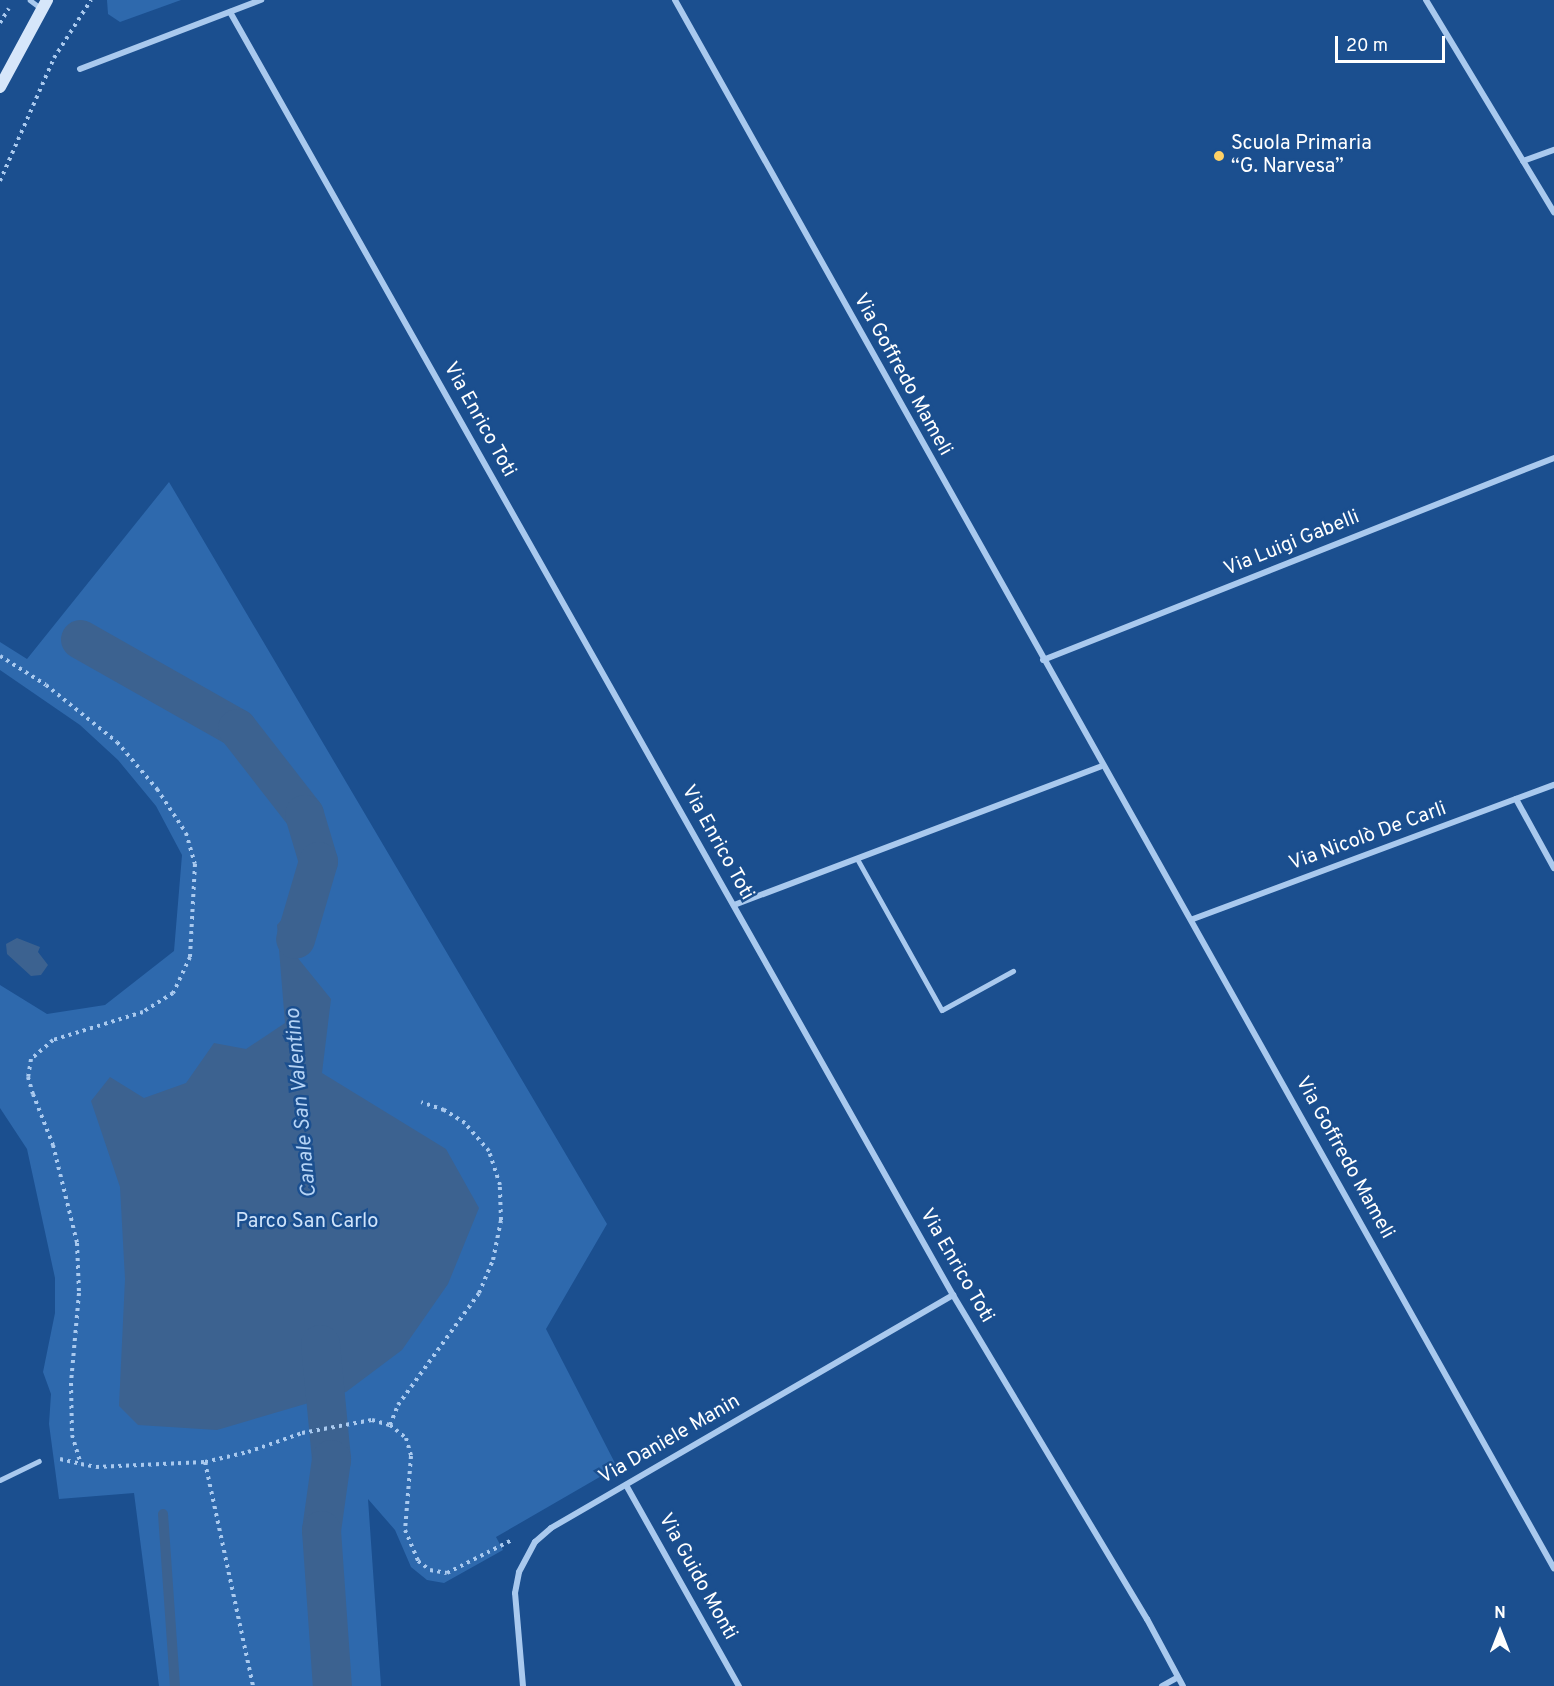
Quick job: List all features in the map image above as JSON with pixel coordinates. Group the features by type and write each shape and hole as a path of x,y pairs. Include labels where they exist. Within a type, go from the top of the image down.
{"street":[{"path":"80,69 261,0"},
{"name":"Via Goffredo Mameli","path":"675,0 1101,766 1193,919 1554,1568"},
{"path":"1426,0 1554,213"},
{"path":"0,87 44,4"},
{"name":"Via Enrico Toti","path":"230,12 953,1295 1183,1686"},
{"path":"1523,161 1554,150"},
{"name":"Via Luigi Gabelli","path":"1043,660 1554,458"},
{"path":"734,905 1101,766"},
{"name":"Via Nicolò De Carli","path":"1193,919 1554,785"},
{"path":"1516,799 1554,868"},
{"name":"Via Daniele Manin","path":"523,1686 515,1613 519,1572 535,1542 551,1528 953,1295"},
{"name":"Via Guido Monti","path":"626,1485 739,1686"},
{"path":"1162,1686 1178,1677"}],"lane":[{"path":"30,0 44,4"},
{"path":"857,858 942,1010 1013,971"},
{"path":"0,1480 39,1461"}],"path":[{"path":"0,181 54,58 91,0"},
{"path":"0,23 9,8"},
{"path":"0,656 46,685 117,742 157,789 186,833 195,864 190,957 173,993 143,1012 53,1040 31,1059 28,1077 70,1203 77,1243 79,1305 71,1383 75,1452 81,1464 96,1467 205,1462 248,1452 302,1433 352,1421 372,1420 390,1425 406,1438 411,1456 405,1530 408,1545 430,1570 447,1573 498,1544 551,1528"},
{"path":"390,1425 398,1405 446,1344 479,1293 493,1260 501,1220 500,1185 489,1151 465,1123 421,1102"},
{"path":"205,1462 253,1686"}],"green space":[{"path":"107,0 181,0 120,22 108,14"},
{"name":"Parco San Carlo","path":"169,482 607,1224 546,1329 617,1467 496,1537 503,1550 444,1583 427,1580 411,1567 395,1530 368,1499 381,1686 159,1686 134,1493 59,1499 49,1424 51,1394 43,1372 55,1313 55,1278 27,1149 0,1108 0,985 47,1014 105,1005 174,951 182,855 156,806 118,760 80,725 0,670 0,642 27,659"}],"water":[{"path":"324,873 323,905 297,957 331,999 322,1073 446,1149 479,1208 448,1284 402,1350 346,1392 217,1430 138,1425 119,1406 125,1279 120,1187 91,1101 110,1077 144,1098 186,1083 214,1043 246,1049 285,1023 277,925"},
{"path":"17,938 40,947 38,952 48,965 41,975 31,976 7,954 6,944"}],"waterway":[{"name":"Canale San Valentino","path":"80,639 237,728 304,814 318,861 295,939"},
{"name":"Canale San Valentino","path":"320,1344 331,1459 321,1530 332,1686"},
{"path":"163,1514 175,1686"}],"place":[{"name":"Scuola Primaria “G. Narvesa”","path":"1219,156"}]}
